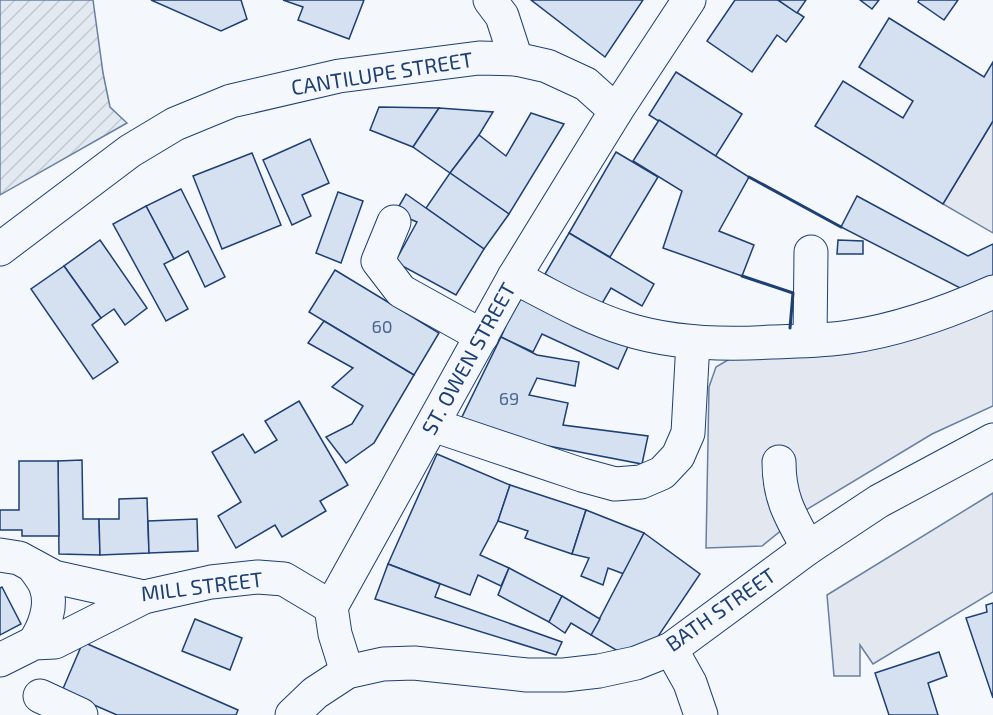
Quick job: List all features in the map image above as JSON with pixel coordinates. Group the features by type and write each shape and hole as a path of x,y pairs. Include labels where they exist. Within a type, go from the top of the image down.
{"main road":[{"path":"490,0 502,16 516,59"},
{"name":"ST. OWEN STREET","path":"331,607 514,277 616,111 689,0"},
{"name":"CANTILUPE STREET","path":"0,249 130,151 175,124 231,101 339,76 479,58 516,59 547,66 586,84 616,111"},
{"path":"394,222 378,261 401,291 482,336"},
{"path":"810,340 811,252"},
{"path":"514,277 597,319 628,330 693,342 743,344 849,337 889,329 993,292"},
{"path":"433,425 615,484 640,482 662,473 678,456 688,433 693,342"},
{"name":"BATH STREET","path":"346,672 382,664 414,663 527,675 564,675 599,671 636,663 671,649 808,548 879,501 993,440"},
{"path":"779,462 779,483 785,505 808,548"},
{"name":"MILL STREET","path":"0,555 19,558 54,577 144,597 211,582 258,578 284,579 331,607"},
{"path":"33,566 46,587 48,607 42,631 34,644"},
{"path":"0,660 34,644 55,642 144,597"},
{"path":"292,715 315,693 346,672 334,634 331,607"},
{"path":"671,649 690,683 701,715"},
{"path":"40,696 81,715"}],"shaded area":[{"path":"0,0 93,0 110,107 127,123 0,195"},
{"path":"993,121 993,233 943,204"},
{"path":"993,304 993,406 932,434 809,508 762,546 706,548 709,387 716,367 738,354"},
{"path":"993,493 993,592 873,664 860,645 860,676 834,676 827,595"}],"building":[{"path":"151,0 241,0 247,19 221,31"},
{"path":"283,0 364,0 349,39 298,20 303,7"},
{"path":"531,0 643,0 605,57"},
{"path":"735,0 778,0 804,17 786,42 777,35 752,72 707,41"},
{"path":"778,0 806,0 797,13"},
{"path":"860,0 879,0 872,9"},
{"path":"919,0 958,0 944,20 918,2"},
{"path":"889,18 984,77 993,62 993,121 943,204 815,126 843,81 903,118 913,101 859,67"},
{"path":"676,72 742,114 715,157 649,115"},
{"path":"379,107 439,108 413,147 370,130"},
{"path":"439,108 493,112 479,135 450,173 413,147"},
{"path":"531,113 564,124 509,214 450,173 479,135 506,156"},
{"path":"659,120 749,177 719,231 754,245 742,276 663,248 682,191 633,161"},
{"path":"310,139 329,183 302,195 311,216 292,225 263,160"},
{"path":"616,152 658,177 610,257 569,233"},
{"path":"252,153 281,225 222,249 193,176"},
{"path":"450,173 509,214 484,249 426,208"},
{"path":"181,189 225,277 205,287 188,251 174,259 146,206"},
{"path":"338,192 363,201 341,263 316,253"},
{"path":"406,194 484,249 456,295 395,262 417,222 395,213"},
{"path":"857,196 968,256 993,244 993,278 964,290 841,227"},
{"path":"146,206 174,259 164,264 188,309 166,321 113,224"},
{"path":"569,233 654,284 642,306 611,288 600,307 545,274"},
{"path":"100,240 147,308 125,325 114,309 101,318 64,266"},
{"path":"838,240 863,241 863,254 837,254"},
{"path":"64,266 101,318 92,325 118,362 93,379 31,289"},
{"path":"335,270 439,333 414,375 309,312"},
{"path":"520,294 629,344 618,369 542,334 533,352 501,337"},
{"path":"324,321 414,375 374,443 346,463 326,437 352,424 363,406 332,387 353,368 308,343"},
{"path":"501,337 537,355 579,362 575,386 537,378 529,395 568,403 563,425 648,436 642,464 491,435 460,421"},
{"path":"299,401 348,485 320,501 326,511 282,537 275,525 236,548 218,516 241,502 212,452 243,434 255,453 277,440 265,421"},
{"path":"437,454 510,485 498,521 480,555 509,568 501,586 478,575 470,595 388,564"},
{"path":"82,460 83,519 99,519 100,555 59,554 58,461"},
{"path":"19,461 58,461 59,536 22,536 22,530 0,530 0,510 19,510"},
{"path":"510,485 586,510 572,554 525,538 528,531 498,521"},
{"path":"147,498 149,553 100,555 99,519 119,519 119,499"},
{"path":"586,510 644,533 624,574 608,568 603,585 581,576 589,558 572,554"},
{"path":"197,519 198,551 149,553 148,521"},
{"path":"644,533 700,574 657,638 621,653 591,635"},
{"path":"388,564 440,584 435,597 562,642 556,655 375,599"},
{"path":"509,568 562,596 549,622 498,595"},
{"path":"2,587 21,624 0,635 0,588"},
{"path":"562,596 600,619 591,635 571,623 565,633 549,622"},
{"path":"993,603 993,698 966,618 987,612 986,605"},
{"path":"195,619 242,638 230,670 182,651"},
{"path":"83,642 238,710 236,715 117,715 62,691"},
{"path":"939,652 947,676 928,683 938,715 889,715 875,673"}],"wall":[{"path":"749,177 841,227"},
{"path":"742,276 793,293 790,328"}]}
